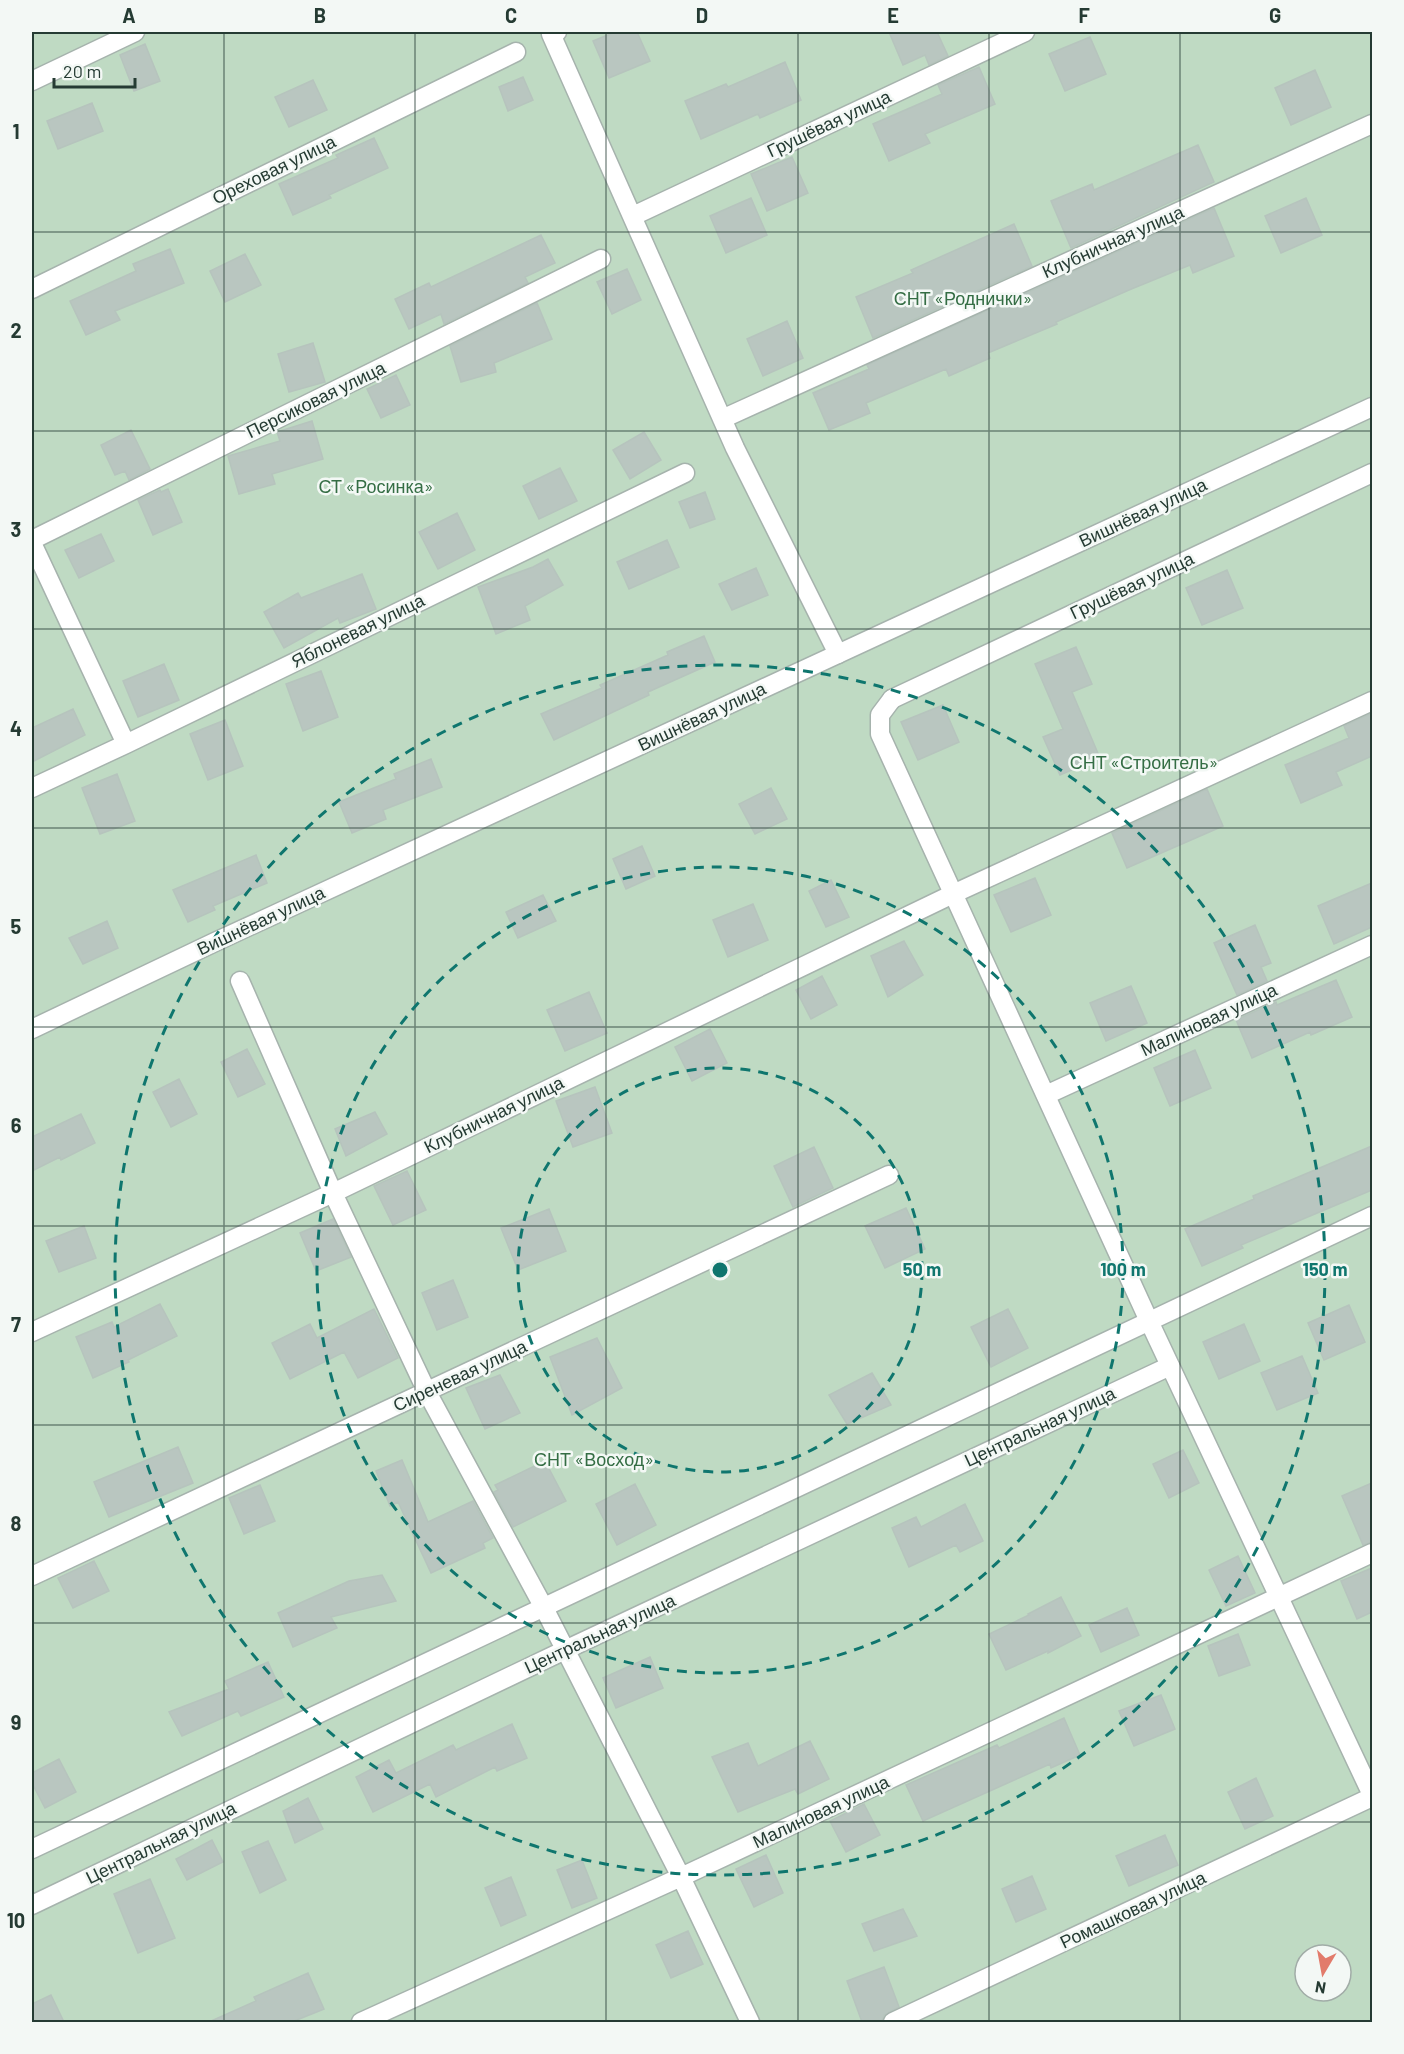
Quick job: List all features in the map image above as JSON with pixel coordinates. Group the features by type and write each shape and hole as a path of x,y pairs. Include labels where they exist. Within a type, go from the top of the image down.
{"street":[{"path":"32,81 135,32"},
{"name":"Грушёвая улица","path":"633,216 1025,32"},
{"path":"554,33 722,419 838,654"},
{"name":"Ореховая улица","path":"32,289 516,52"},
{"name":"Клубничная улица","path":"722,419 1372,124"},
{"name":"Персиковая улица","path":"32,542 601,259"},
{"name":"Вишнёвая улица","path":"32,1029 1372,407"},
{"name":"Яблоневая улица","path":"32,788 685,473"},
{"name":"Грушёвая улица","path":"953,894 880,734 880,715 892,699 1372,473"},
{"path":"32,542 126,744"},
{"path":"1372,701 953,894 1149,1321 1372,1796"},
{"name":"Клубничная улица","path":"32,1332 333,1192 953,894"},
{"name":"Малиновая улица","path":"1046,1095 1372,945"},
{"path":"240,981 333,1192 427,1392 543,1606 681,1877 750,2022"},
{"name":"Сиреневая улица","path":"32,1576 889,1176"},
{"path":"32,1849 1372,1216"},
{"name":"Центральная улица","path":"32,1905 565,1650 1170,1366"},
{"name":"Малиновая улица","path":"361,2022 681,1877 1372,1553"},
{"name":"Ромашковая улица","path":"893,2022 1372,1796"}],"green space":[{"path":"32,32 1372,32 1372,2022 32,2022"}],"building":[{"path":"615,32 637,32 650,61 609,78 593,41"},
{"path":"889,32 937,32 948,56 929,65 925,55 903,65"},
{"path":"1090,37 1106,74 1065,91 1049,54"},
{"path":"145,44 160,81 134,91 120,55"},
{"path":"785,62 801,100 760,118 758,114 701,139 685,101 726,84 728,87"},
{"path":"979,67 995,104 925,134 930,143 889,161 873,124 942,94 938,85"},
{"path":"1315,70 1331,107 1291,125 1275,88"},
{"path":"523,77 533,100 508,111 499,87"},
{"path":"313,80 327,110 289,127 275,97"},
{"path":"92,103 103,131 58,149 47,121"},
{"path":"374,138 388,168 329,195 331,198 293,215 279,184 338,158 336,155"},
{"path":"1198,145 1214,182 1071,248 1051,201 1092,184 1094,190"},
{"path":"792,157 808,193 767,211 751,174"},
{"path":"751,198 767,235 726,253 710,216"},
{"path":"1306,198 1322,235 1281,253 1265,216"},
{"path":"1214,208 1234,256 1193,273 1190,265 1129,290 988,353 990,358 949,376 946,369 866,403 870,413 829,430 813,393 869,369 867,365"},
{"path":"1014,224 1032,266 873,338 856,297 913,273 911,270"},
{"path":"541,235 555,263 525,277 528,283 444,324 441,314 409,329 395,299 429,283 431,287"},
{"path":"170,249 184,283 115,311 120,320 86,335 70,301 136,271 133,264"},
{"path":"245,254 261,285 225,302 210,271"},
{"path":"627,269 641,300 612,314 597,282"},
{"path":"537,303 552,339 494,363 496,372 461,382 450,346"},
{"path":"787,321 803,358 763,376 747,339"},
{"path":"313,343 325,382 289,392 278,354"},
{"path":"396,375 410,405 381,418 367,389"},
{"path":"312,421 323,459 272,474 275,484 239,494 228,456 280,441 277,432"},
{"path":"131,430 150,469 129,480 125,471 115,475 101,445"},
{"path":"644,432 661,460 630,479 613,450"},
{"path":"560,468 577,501 539,519 523,486"},
{"path":"168,489 182,522 153,535 138,500 160,490 161,492"},
{"path":"705,492 715,519 690,528 679,502"},
{"path":"457,513 475,550 438,569 419,532"},
{"path":"101,534 114,561 79,578 65,550"},
{"path":"667,540 679,567 629,589 617,562"},
{"path":"548,559 563,585 525,606 530,620 496,634 478,587 533,567"},
{"path":"756,568 768,595 732,610 719,584"},
{"path":"1227,570 1243,608 1202,625 1186,588"},
{"path":"362,574 376,609 340,623 338,618 284,648 264,612 298,593 301,598"},
{"path":"704,636 715,662 648,692 649,695 554,740 541,714 602,688 600,685 668,655 667,652"},
{"path":"1076,647 1092,684 1072,692 1100,758 1060,775 1043,737 1063,729 1035,664"},
{"path":"164,664 179,700 138,717 123,681"},
{"path":"321,671 338,717 303,731 286,684"},
{"path":"943,705 959,742 918,760 901,722"},
{"path":"73,709 85,735 32,762 32,728"},
{"path":"1372,713 1372,756 1336,772 1342,785 1301,803 1285,765 1349,738 1344,726"},
{"path":"225,720 243,766 208,780 190,734"},
{"path":"431,759 442,787 383,810 386,819 352,833 339,802 396,779 394,774"},
{"path":"117,774 135,821 100,834 82,788"},
{"path":"771,788 787,819 755,834 739,804"},
{"path":"1207,789 1223,826 1127,868 1112,833"},
{"path":"642,846 655,876 626,889 613,859"},
{"path":"256,855 267,883 213,906 215,910 188,922 173,890"},
{"path":"1035,878 1051,915 1011,932 994,895"},
{"path":"831,880 849,917 826,927 809,891"},
{"path":"1372,883 1372,927 1334,944 1318,906"},
{"path":"543,895 556,921 518,938 506,912"},
{"path":"753,904 768,940 728,957 713,920"},
{"path":"107,921 118,948 83,964 69,938"},
{"path":"1255,925 1271,963 1261,967 1267,981 1237,995 1214,943"},
{"path":"904,941 923,975 888,997 871,956"},
{"path":"822,976 837,1005 811,1019 796,990"},
{"path":"1336,980 1352,1017 1311,1035 1310,1032 1252,1058 1236,1020 1276,1002 1277,1005"},
{"path":"1131,986 1147,1023 1106,1041 1090,1003"},
{"path":"589,992 607,1033 565,1051 547,1010"},
{"path":"710,1029 727,1063 692,1081 675,1047"},
{"path":"247,1049 265,1084 238,1097 221,1062"},
{"path":"1195,1050 1211,1088 1170,1106 1154,1068"},
{"path":"179,1079 197,1114 171,1127 153,1092"},
{"path":"595,1087 612,1133 573,1147 556,1101"},
{"path":"375,1112 387,1134 346,1156 335,1129"},
{"path":"81,1114 95,1143 32,1171 32,1137"},
{"path":"1372,1146 1372,1190 1241,1245 1243,1248 1202,1266 1185,1229 1254,1199 1253,1196"},
{"path":"814,1147 833,1188 793,1207 774,1166"},
{"path":"407,1171 426,1210 393,1225 374,1186"},
{"path":"906,1208 925,1249 885,1268 865,1226"},
{"path":"549,1209 566,1251 518,1270 501,1228"},
{"path":"333,1219 351,1257 316,1271 300,1233"},
{"path":"84,1226 96,1258 59,1272 46,1241"},
{"path":"453,1280 468,1317 437,1330 422,1293"},
{"path":"160,1304 177,1336 93,1378 76,1337 112,1322 114,1327"},
{"path":"1349,1305 1365,1342 1324,1360 1308,1323"},
{"path":"374,1309 398,1358 358,1378 344,1352 290,1379 272,1343 310,1324 317,1338"},
{"path":"1008,1309 1028,1348 991,1367 971,1327"},
{"path":"1244,1324 1260,1361 1219,1379 1203,1342"},
{"path":"597,1338 622,1388 572,1415 550,1357"},
{"path":"1302,1356 1318,1393 1277,1410 1261,1373"},
{"path":"872,1373 891,1405 847,1424 829,1395"},
{"path":"500,1375 520,1413 485,1429 466,1388"},
{"path":"178,1447 193,1483 109,1517 94,1482"},
{"path":"1183,1450 1199,1483 1169,1498 1153,1464"},
{"path":"402,1460 428,1522 473,1501 493,1538 483,1543 485,1548 431,1573 398,1502 390,1506 376,1471"},
{"path":"545,1461 566,1501 513,1527 494,1492 498,1490 495,1485"},
{"path":"1372,1483 1372,1542 1363,1545 1342,1496"},
{"path":"635,1484 656,1525 617,1545 596,1504"},
{"path":"260,1485 275,1521 244,1534 229,1498"},
{"path":"965,1504 983,1541 960,1552 956,1545 909,1567 892,1528 916,1517 921,1527"},
{"path":"1238,1556 1255,1593 1226,1606 1209,1570"},
{"path":"94,1561 109,1591 73,1608 58,1578"},
{"path":"1372,1568 1372,1612 1357,1619 1341,1581"},
{"path":"382,1575 396,1601 331,1617 337,1628 293,1647 278,1613 349,1581"},
{"path":"1061,1597 1081,1636 1048,1653 1048,1651 1006,1670 989,1634"},
{"path":"1127,1608 1139,1635 1101,1652 1089,1625"},
{"path":"1238,1634 1250,1665 1219,1676 1208,1646"},
{"path":"650,1657 663,1688 616,1708 603,1678"},
{"path":"268,1662 284,1697 241,1716 238,1711 182,1736 169,1712 229,1689 225,1681"},
{"path":"1161,1695 1175,1729 1134,1746 1119,1711"},
{"path":"1064,1718 1080,1755 1051,1768 1050,1764 923,1821 906,1785 997,1745 999,1748"},
{"path":"512,1724 527,1758 497,1771 495,1767 436,1797 430,1784 373,1812 356,1777 389,1760 396,1773 453,1745 456,1750"},
{"path":"810,1741 829,1779 798,1794 795,1789 738,1812 712,1757 748,1743 758,1766"},
{"path":"59,1759 76,1792 45,1808 32,1783 32,1773"},
{"path":"1256,1778 1273,1816 1245,1829 1228,1792"},
{"path":"308,1798 323,1829 295,1843 283,1811"},
{"path":"864,1804 880,1835 846,1852 830,1821"},
{"path":"1165,1835 1178,1865 1129,1886 1116,1856"},
{"path":"212,1840 223,1862 187,1880 176,1859"},
{"path":"268,1841 286,1880 260,1893 242,1852"},
{"path":"766,1855 783,1893 754,1907 736,1869"},
{"path":"582,1860 597,1898 572,1908 557,1870"},
{"path":"1032,1876 1046,1909 1016,1922 1002,1889"},
{"path":"511,1877 526,1915 501,1926 485,1888"},
{"path":"150,1879 175,1938 138,1953 114,1894"},
{"path":"903,1909 917,1936 874,1951 862,1924"},
{"path":"688,1931 703,1964 671,1978 656,1945"},
{"path":"884,1967 899,2007 884,2015 882,2022 862,2022 847,1981"},
{"path":"308,1973 324,2009 292,2022 209,2022 256,2001 254,1997"},
{"path":"51,1995 64,2022 32,2022 32,2004"}],"park label":[{"name":"СНТ «Роднички»","path":"963,299"},
{"name":"СТ «Росинка»","path":"376,487"},
{"name":"СНТ «Строитель»","path":"1144,763"},
{"name":"СНТ «Восход»","path":"594,1460"}]}
